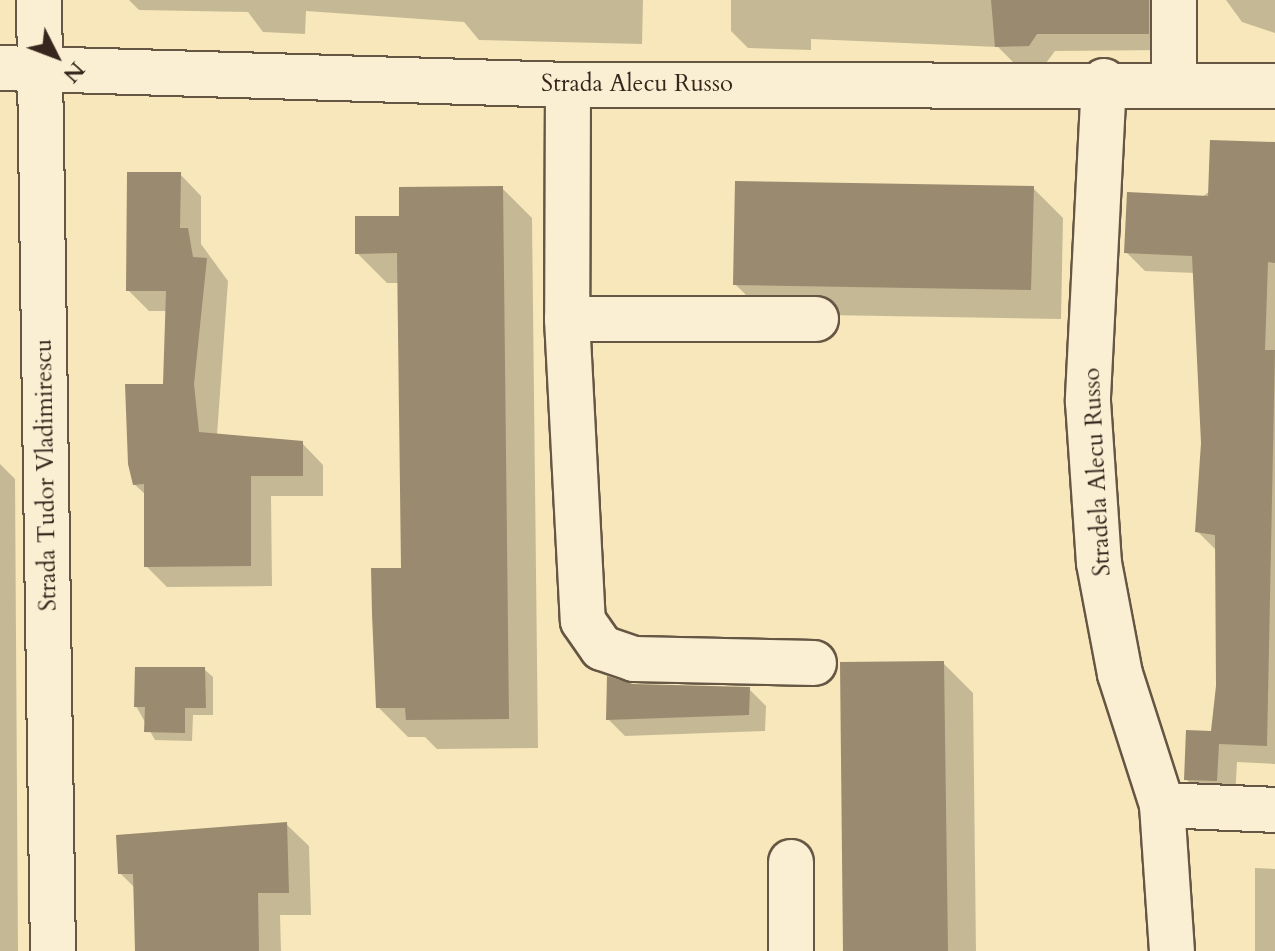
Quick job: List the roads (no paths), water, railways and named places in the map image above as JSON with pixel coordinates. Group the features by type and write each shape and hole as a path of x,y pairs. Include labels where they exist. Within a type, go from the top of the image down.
{"street":[{"name":"Strada Tudor Vladimirescu","path":"39,0 20,69 53,951"},
{"path":"1174,0 1174,82"},
{"name":"Strada Alecu Russo","path":"20,69 568,85 1104,81 1275,86"},
{"name":"Stradela Alecu Russo","path":"1104,81 1088,402 1099,563 1120,674 1162,805 1172,951"},
{"path":"568,85 567,319 583,621 602,648 634,659 814,663"},
{"path":"567,319 816,319"},
{"path":"1162,805 1275,810"},
{"path":"791,862 791,951"}]}
